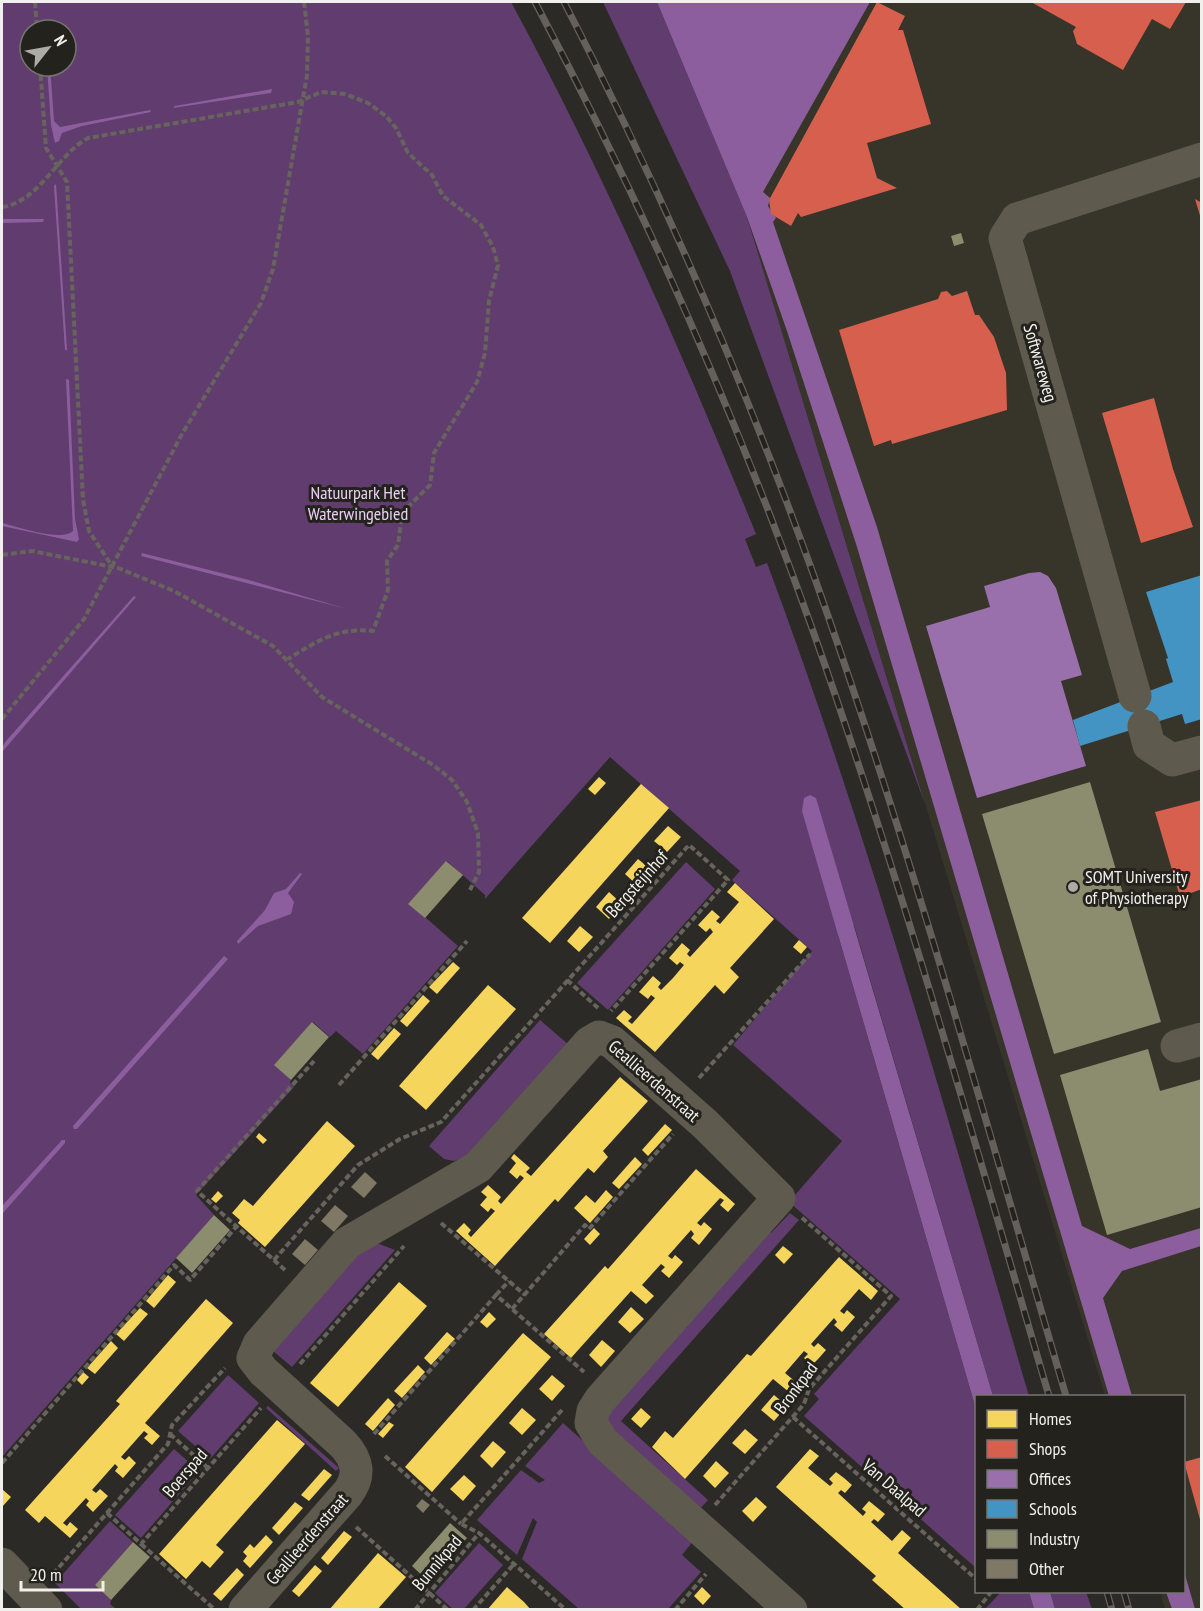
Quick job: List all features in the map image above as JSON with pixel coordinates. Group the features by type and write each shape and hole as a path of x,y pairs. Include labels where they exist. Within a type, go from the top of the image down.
{"street":[{"name":"Softwareweg","path":"1202,159 1017,219 1005,238 1149,745 1172,759 1202,752"},
{"name":"Geallieerdenstraat","path":"253,1358 267,1333 347,1243 478,1167 589,1043 600,1037 608,1039 685,1107 779,1198"},
{"path":"779,1198 607,1392 591,1416 593,1428 599,1439 791,1610"},
{"path":"253,1358 280,1387 343,1444 353,1457"},
{"name":"Geallieerdenstraat","path":"245,1610 335,1509 356,1481 357,1470 353,1457"},
{"path":"2,1564 38,1607"}],"path":[{"path":"35,2 36,18"},
{"path":"2,719 76,631 113,567 192,417 261,303 273,269 303,100 308,62 304,2"},
{"path":"41,78 46,148 67,182 83,500 89,531 113,567"},
{"path":"2,207 25,198 82,142 96,136 303,100 321,92 345,94 368,103 386,116 396,128 408,153 432,175 443,196 481,225 493,247 498,264 489,301 485,353 477,382 434,453 430,485 407,508 401,522 398,545 387,561 388,590 378,624 373,631 344,630 329,635 288,659"},
{"path":"2,555 32,550 113,567 174,591 249,632 288,659 311,686 330,702 433,765 452,780 467,802 478,833 479,872 470,890"},
{"name":"Bergsteijnhof","path":"567,980 689,845 728,880 607,1016"},
{"path":"339,1085 467,941"},
{"path":"512,1309 585,1225 589,1229 810,954"},
{"path":"274,1260 358,1165 400,1138 441,1122 567,980 599,1009"},
{"path":"306,1288 197,1191 314,1061"},
{"name":"Bronkpad","path":"723,1496 804,1404 808,1389 891,1296 779,1198"},
{"path":"417,1202 525,1295"},
{"path":"2,1463 174,1265 190,1280 237,1227"},
{"name":"Boerspad","path":"141,1544 406,1244"},
{"path":"353,1457 509,1281"},
{"path":"496,1296 607,1392"},
{"name":"Boerspad","path":"38,1607 50,1578 168,1444 172,1425 221,1370 253,1358"},
{"path":"564,1407 461,1524 479,1533 566,1610"},
{"name":"Van Daalpad","path":"793,1416 975,1578"},
{"path":"170,1434 208,1468"},
{"path":"335,1509 448,1610"},
{"path":"107,1513 215,1610"},
{"name":"Bunnikpad","path":"415,1610 479,1533"},
{"path":"675,1610 725,1552"},
{"path":"473,1610 514,1564"},
{"path":"976,1610 990,1593"}],"shaded area":[{"path":"657,2 1201,2 1201,1609 1165,1609 1160,1593 1185,1593 1185,1395 1105,1395 747,217"},
{"path":"657,2 870,2 763,192 770,198 768,206 776,218 773,222 877,527 1082,1226 1130,1249 1201,1228 1201,1246 1122,1271 1103,1298 1132,1395 1109,1395 857,547 787,331 747,217"},
{"path":"48,78 51,78 54,121 60,127 150,110 151,112 82,126 62,133 59,141 55,143 51,125"},
{"path":"272,89 271,93 173,108 175,106"},
{"path":"56,184 67,350 65,350 54,186"},
{"path":"2,219 44,219 43,222 2,223"},
{"path":"66,379 69,380 75,519 79,539 77,542 2,526 2,523 59,535 73,531"},
{"path":"142,553 249,580 347,609 141,556"},
{"path":"134,596 136,597 2,752 2,747 7,740"},
{"path":"810,795 816,798 993,1395 975,1395 975,1406 802,811 804,798"},
{"path":"300,873 302,874 288,893 294,902 291,914 258,926 238,944 237,941 265,910 274,893 286,889"},
{"path":"224,956 228,959 77,1129 74,1129 73,1126"},
{"path":"62,1140 65,1140 65,1143 2,1214 2,1206"},
{"path":"1185,1574 1195,1609 1172,1609 1166,1593 1185,1593"},
{"path":"1029,1593 1050,1593 1055,1609 1034,1609"}],"green space":[{"name":"Natuurpark Het Waterwingebied","path":"2,2 511,2 578,132 641,264 756,534 745,539 756,567 767,563 839,769 906,977 1029,1395 993,1395 854,925 838,935 975,1406 975,1567 804,1416 819,1399 814,1394 900,1299 789,1202 842,1141 733,1045 812,951 732,880 740,871 610,757 485,899 485,895 447,861 409,903 458,946 363,1054 336,1031 330,1037 313,1022 275,1064 291,1080 290,1083 294,1087 196,1195 214,1215 2,1457"},
{"path":"603,2 657,2 747,217 925,804 730,271"},
{"path":"686,862 715,889 608,1010 577,983"},
{"path":"540,1020 569,1045 472,1154 454,1161 444,1159 429,1146"},
{"path":"790,1213 799,1220 621,1421 708,1500 697,1512 604,1420 766,1229 771,1233"},
{"path":"377,1243 395,1250 292,1367 272,1350 354,1251"},
{"path":"228,1375 259,1403 210,1459 178,1431"},
{"path":"268,1406 339,1468 336,1471 266,1408"},
{"path":"563,1423 694,1540 682,1555 701,1572 668,1609 579,1609 522,1559 537,1522 533,1518 517,1555 477,1520 521,1470 539,1483 545,1480 525,1466"},
{"path":"174,1449 199,1471 141,1538 115,1515"},
{"path":"110,1521 133,1542 95,1585 111,1600 110,1604 116,1609 81,1609 55,1583"},
{"path":"479,1543 503,1565 464,1609 453,1609 435,1593"},
{"path":"1000,1593 1029,1593 1034,1609 985,1609"},
{"path":"1050,1593 1086,1593 1092,1609 1055,1609"}],"building: Homes":[{"path":"599,777 606,783 595,795 588,789"},
{"path":"641,784 669,808 550,943 522,918"},
{"path":"668,826 681,837 667,852 654,841"},
{"path":"638,859 651,870 638,886 625,874"},
{"path":"735,883 774,919 730,968 739,977 724,994 715,985 655,1052 616,1018 624,1010 632,1017 628,1021 632,1024 655,998 651,995 648,999 639,992 653,976 661,983 658,987 661,990 673,978 684,965 680,962 677,965 669,958 682,943 690,950 687,954 690,957 713,932 710,928 706,932 698,925 712,910 720,917 716,921 720,924 739,902 727,892"},
{"path":"609,892 622,904 609,919 596,907"},
{"path":"580,926 593,937 579,952 567,941"},
{"path":"799,940 807,947 801,954 793,947"},
{"path":"453,962 460,968 437,994 429,987"},
{"path":"488,985 516,1009 426,1110 399,1086"},
{"path":"423,995 430,1001 407,1027 400,1021"},
{"path":"394,1028 401,1034 378,1060 371,1054"},
{"path":"620,1077 648,1101 603,1151 608,1157 594,1173 588,1168 558,1202 555,1199 495,1266 456,1231 464,1223 471,1230 468,1234 471,1237 495,1211 491,1208 488,1212 480,1205 487,1197 481,1192 488,1185 501,1197 498,1201 501,1204 524,1178 520,1175 517,1179 509,1172 516,1163 511,1158 514,1154 530,1168 526,1172 531,1176"},
{"path":"327,1121 355,1146 265,1247 238,1223 240,1220 232,1213 244,1199 253,1206"},
{"path":"665,1124 672,1130 648,1156 642,1150"},
{"path":"259,1133 267,1140 263,1144 256,1137"},
{"path":"635,1157 642,1164 619,1189 612,1183"},
{"path":"696,1169 735,1204 728,1212 720,1205 724,1200 720,1198 697,1223 701,1226 704,1222 712,1229 699,1245 691,1238 694,1234 691,1230 668,1256 672,1259 675,1255 683,1262 669,1278 661,1271 665,1267 661,1264 642,1285 654,1296 646,1304 631,1291 571,1358 544,1334 605,1266 608,1269"},
{"path":"606,1190 613,1197 590,1223 574,1208 586,1195 595,1203"},
{"path":"218,1191 223,1196 216,1203 211,1199"},
{"path":"594,1228 600,1234 590,1245 584,1239"},
{"path":"783,1246 793,1254 784,1264 775,1255"},
{"path":"839,1257 878,1291 871,1300 859,1289 840,1311 844,1314 847,1310 855,1317 842,1332 834,1325 837,1322 834,1318 811,1344 814,1347 818,1343 826,1350 819,1358 812,1365 804,1358 808,1354 804,1351 785,1373 797,1383 789,1392 773,1379 685,1479 652,1447 665,1431 673,1438 747,1354 751,1356"},
{"path":"168,1275 176,1282 154,1308 146,1301"},
{"path":"399,1282 427,1306 338,1407 310,1383"},
{"path":"206,1299 233,1323 145,1423 160,1436 152,1445 144,1438 148,1434 144,1431 121,1457 125,1460 129,1456 136,1463 123,1478 115,1471 118,1467 115,1464 92,1490 96,1493 100,1489 108,1496 93,1512 86,1505 89,1501 86,1498 63,1523 67,1526 70,1522 78,1529 70,1538 45,1516 39,1523 25,1510 120,1404 116,1401"},
{"path":"631,1307 644,1319 630,1333 618,1322"},
{"path":"140,1308 148,1314 124,1341 116,1334"},
{"path":"489,1312 496,1319 487,1328 480,1322"},
{"path":"447,1332 455,1339 431,1365 424,1358"},
{"path":"523,1333 551,1357 432,1492 405,1467"},
{"path":"602,1340 615,1351 601,1367 589,1355"},
{"path":"111,1341 118,1348 95,1374 87,1368"},
{"path":"418,1365 425,1372 402,1398 394,1391"},
{"path":"83,1372 89,1377 82,1385 77,1380"},
{"path":"552,1375 565,1386 552,1401 539,1389"},
{"path":"774,1395 787,1406 774,1421 761,1410"},
{"path":"388,1398 395,1405 373,1431 365,1424"},
{"path":"522,1408 536,1420 522,1435 509,1423"},
{"path":"641,1408 651,1417 641,1428 631,1419"},
{"path":"277,1420 305,1444 216,1545 224,1552 210,1568 202,1561 186,1579 159,1554"},
{"path":"389,1422 394,1425 383,1438 378,1434"},
{"path":"745,1429 758,1440 745,1454 732,1443"},
{"path":"493,1441 506,1452 492,1468 480,1456"},
{"path":"810,1449 819,1456 808,1468 830,1486 833,1483 829,1479 836,1472 844,1478 852,1485 845,1493 841,1490 838,1493 863,1516 866,1512 862,1509 869,1501 885,1514 878,1522 874,1519 871,1522 892,1541 902,1530 911,1538 898,1553 962,1610 906,1610 872,1580 876,1576 776,1487"},
{"path":"716,1461 729,1473 715,1488 703,1476"},
{"path":"324,1469 332,1475 309,1501 301,1495"},
{"path":"464,1475 476,1486 463,1501 450,1489"},
{"path":"2,1489 11,1497 2,1507"},
{"path":"756,1497 767,1507 753,1522 742,1511"},
{"path":"295,1502 303,1508 279,1535 272,1528"},
{"path":"344,1531 352,1537 328,1565 321,1558"},
{"path":"266,1535 273,1542 250,1568 243,1561 247,1556 243,1552 250,1544 254,1548"},
{"path":"378,1553 406,1577 377,1610 329,1610"},
{"path":"315,1565 322,1571 299,1597 292,1591"},
{"path":"237,1568 244,1575 221,1601 213,1594"},
{"path":"507,1587 524,1602 531,1610 487,1610"},
{"path":"702,1587 711,1596 703,1605 694,1596"}],"building: Shops":[{"path":"877,2 905,16 898,30 903,30 931,124 867,143 877,178 897,188 801,217 798,213 791,226 771,214 769,200"},
{"path":"1031,2 1186,2 1170,29 1152,19 1123,70 1077,44 1073,31 1076,27"},
{"path":"1195,199 1202,203 1202,219 1201,219"},
{"path":"947,291 952,296 967,291 975,315 979,315 994,337 1006,373 1007,410 892,444 891,440 874,446 839,330 938,299 941,292"},
{"path":"1154,398 1173,469 1193,527 1141,543 1102,413"},
{"path":"1202,800 1202,889 1180,897 1155,812"},
{"path":"1202,1457 1201,1523 1185,1466 1185,1462"}],"building: Offices":[{"path":"1040,572 1048,576 1056,588 1082,675 1061,681 1086,766 977,798 926,626 990,607 984,586"}],"building: Schools":[{"path":"1202,575 1202,719 1185,724 1182,714 1080,746 1073,720 1173,682 1166,659 1168,658 1146,592"}],"building: Industry":[{"path":"961,233 964,243 954,246 951,236"},
{"path":"1090,782 1161,1022 1054,1054 982,814"},
{"path":"446,861 463,875 425,918 408,904"},
{"path":"312,1022 329,1037 291,1080 274,1065"},
{"path":"1148,1049 1160,1091 1202,1079 1202,1207 1107,1235 1060,1075"},
{"path":"214,1215 230,1230 192,1273 176,1258"},
{"path":"450,1523 467,1538 428,1581 412,1566"},
{"path":"133,1542 150,1557 111,1600 95,1585"}],"building: Other":[{"path":"365,1172 377,1183 364,1198 351,1187"},
{"path":"335,1205 348,1216 334,1232 321,1221"},
{"path":"305,1239 318,1250 305,1265 292,1254"},
{"path":"422,1499 430,1505 423,1513 416,1506"}],"railway":[{"path":"535,2 613,155 685,311 752,470 813,631 907,916 1049,1395"},
{"path":"564,2 667,213 729,357 814,576 915,882 1066,1395"},
{"path":"1107,1593 1112,1610"},
{"path":"1124,1593 1129,1610"}],"place":[{"name":"SOMT University of Physiotherapy","path":"1073,887"}]}
